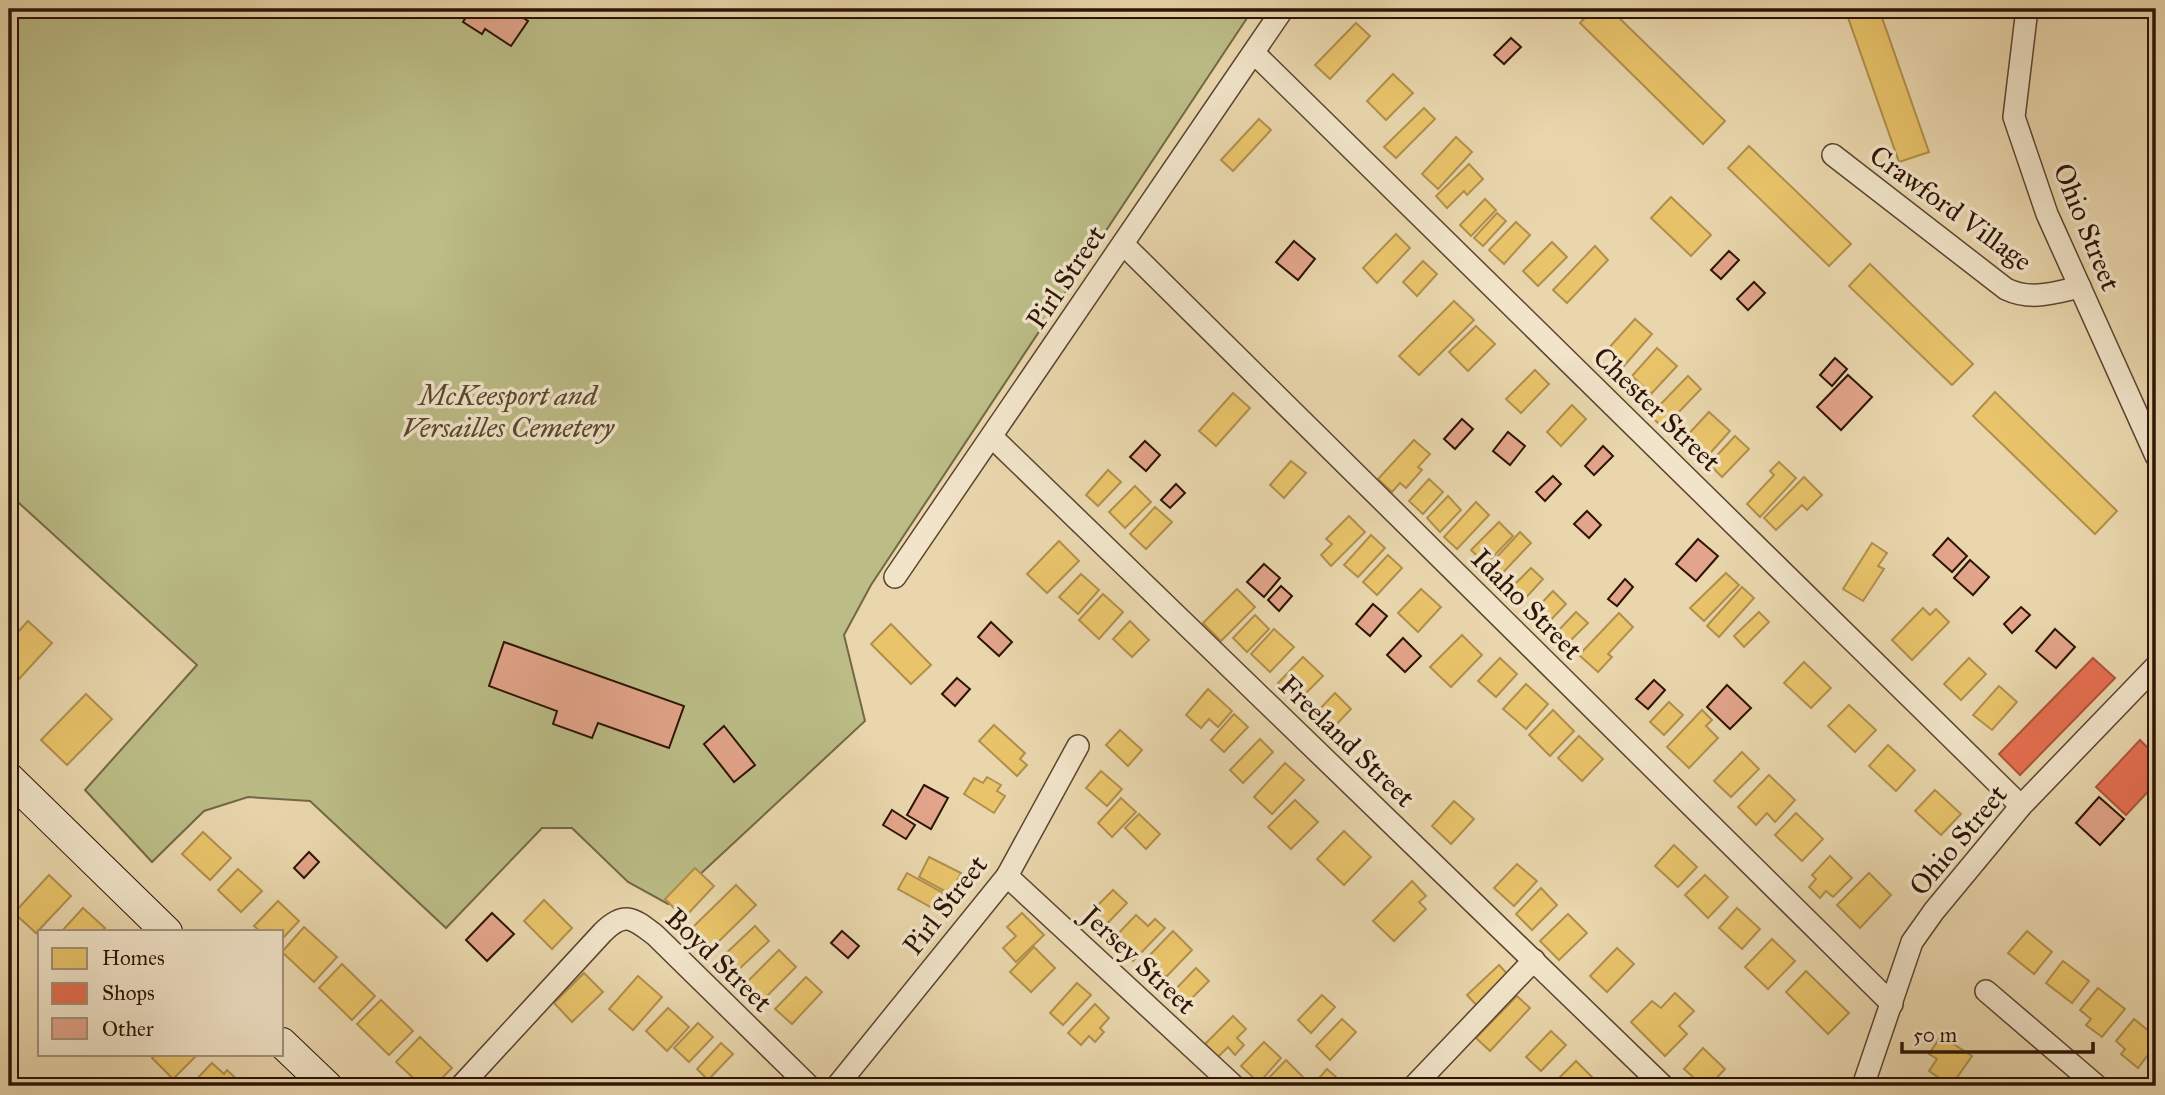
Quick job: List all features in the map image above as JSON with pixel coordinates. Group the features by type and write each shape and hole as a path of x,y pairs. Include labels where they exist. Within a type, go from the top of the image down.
{"street":[{"name":"Pirl Street","path":"895,577 1283,9"},
{"name":"Ohio Street","path":"2027,9 2014,117 2047,214 2156,456"},
{"name":"Chester Street","path":"1254,53 2021,806"},
{"name":"Crawford Village","path":"1833,155 2006,289 2018,295 2037,296 2080,287"},
{"name":"Idaho Street","path":"1123,244 1892,1004"},
{"name":"Freeland Street","path":"992,436 1663,1086"},
{"name":"Ohio Street","path":"1863,1086 1912,942 1934,911 2021,806 2156,666"},
{"name":"Pirl Street","path":"837,1086 1007,876 1078,746"},
{"path":"9,778 165,930"},
{"name":"Jersey Street","path":"1007,876 1234,1086"},
{"name":"Boyd Street","path":"461,1086 613,922 623,918 636,920 655,935 809,1086"},
{"path":"1414,1086 1534,960"},
{"path":"1986,991 2097,1086"},
{"path":"284,1045 327,1086"}],"green space":[{"name":"McKeesport and Versailles Cemetery","path":"9,9 1253,9 871,585 844,635 865,721 668,904 628,882 572,828 542,828 446,928 310,801 248,797 204,811 152,862 85,790 197,665 9,494"}],"building: Homes":[{"path":"1593,9 1610,9 1725,121 1703,144 1580,23"},
{"path":"1845,9 1879,9 1929,152 1899,162"},
{"path":"1356,23 1370,36 1330,79 1315,65"},
{"path":"1393,74 1413,93 1386,120 1367,101"},
{"path":"1424,108 1435,119 1396,158 1384,147"},
{"path":"1259,119 1271,130 1233,171 1221,160"},
{"path":"1456,137 1472,152 1438,189 1422,174"},
{"path":"1749,146 1851,244 1829,266 1728,168"},
{"path":"1469,164 1483,179 1467,195 1464,191 1447,208 1436,196"},
{"path":"1671,197 1711,235 1691,256 1651,218"},
{"path":"1485,199 1496,210 1471,236 1460,225"},
{"path":"1497,213 1506,221 1483,246 1474,238"},
{"path":"1516,222 1530,235 1504,264 1489,250"},
{"path":"1396,234 1410,248 1377,283 1363,268"},
{"path":"1552,242 1567,257 1538,286 1523,271"},
{"path":"1595,246 1608,260 1567,303 1553,290"},
{"path":"1423,261 1437,274 1417,296 1403,282"},
{"path":"1870,264 1973,364 1952,385 1849,286"},
{"path":"1454,301 1474,320 1419,375 1399,356"},
{"path":"1635,319 1652,334 1624,366 1607,350"},
{"path":"1476,326 1495,344 1468,371 1449,352"},
{"path":"1657,348 1677,366 1651,394 1632,376"},
{"path":"1535,370 1549,384 1521,413 1506,399"},
{"path":"1688,376 1701,389 1674,417 1677,420 1666,431 1650,415"},
{"path":"1995,392 2117,511 2095,534 1973,416"},
{"path":"1233,393 1250,408 1216,446 1199,431"},
{"path":"1572,405 1586,419 1561,446 1547,432"},
{"path":"1709,412 1730,431 1704,460 1682,441"},
{"path":"1735,436 1749,449 1722,477 1709,464"},
{"path":"1414,440 1430,454 1418,467 1422,470 1406,488 1400,483 1392,492 1378,479"},
{"path":"1291,461 1306,473 1284,498 1270,485"},
{"path":"1779,462 1796,478 1760,517 1747,504 1774,475 1770,471"},
{"path":"1108,470 1121,482 1098,506 1086,495"},
{"path":"1804,477 1822,495 1807,510 1802,505 1776,530 1764,518"},
{"path":"1429,479 1443,492 1423,514 1409,501"},
{"path":"1135,486 1151,502 1125,528 1109,512"},
{"path":"1448,496 1461,510 1440,532 1427,518"},
{"path":"1476,502 1489,515 1457,549 1444,537"},
{"path":"1155,507 1172,522 1146,549 1130,534"},
{"path":"1349,516 1365,532 1331,566 1321,555 1332,544 1326,539"},
{"path":"1499,522 1513,536 1486,564 1471,550"},
{"path":"1520,532 1531,543 1493,583 1482,573"},
{"path":"1371,535 1385,548 1358,577 1344,565"},
{"path":"1059,541 1079,561 1047,593 1027,574"},
{"path":"1872,543 1887,553 1878,566 1884,569 1863,601 1843,589"},
{"path":"1388,555 1402,568 1377,595 1363,582"},
{"path":"1531,568 1543,579 1521,603 1508,591"},
{"path":"1726,573 1739,585 1704,621 1690,608"},
{"path":"1081,574 1099,590 1078,614 1059,597"},
{"path":"1742,587 1754,598 1719,637 1707,626"},
{"path":"1237,589 1255,607 1221,641 1203,623"},
{"path":"1421,589 1441,607 1418,632 1398,613"},
{"path":"1553,591 1566,604 1544,627 1531,614"},
{"path":"1103,594 1123,612 1099,639 1079,620"},
{"path":"1923,608 1930,615 1936,609 1949,622 1912,660 1892,640"},
{"path":"1576,612 1588,623 1565,646 1554,635"},
{"path":"1759,612 1769,622 1744,647 1734,636"},
{"path":"1619,613 1633,627 1608,654 1612,657 1598,672 1579,655"},
{"path":"1255,615 1269,629 1247,652 1233,638"},
{"path":"28,621 52,643 9,690 9,642"},
{"path":"1130,621 1149,640 1132,657 1113,639"},
{"path":"891,624 931,665 911,684 871,644"},
{"path":"1274,629 1294,647 1270,672 1251,654"},
{"path":"1462,635 1482,655 1451,687 1430,667"},
{"path":"1303,657 1323,676 1297,702 1278,683"},
{"path":"1500,658 1517,674 1496,697 1478,681"},
{"path":"1969,658 1986,674 1961,700 1944,684"},
{"path":"1804,662 1831,688 1811,708 1784,683"},
{"path":"1526,684 1548,704 1526,729 1503,709"},
{"path":"1999,686 2017,702 1992,730 1973,715"},
{"path":"1208,689 1232,711 1218,727 1209,719 1201,728 1186,715"},
{"path":"1335,693 1351,709 1331,730 1314,715"},
{"path":"86,694 112,719 67,765 41,740"},
{"path":"1669,702 1683,715 1664,735 1650,722"},
{"path":"1849,705 1876,730 1855,752 1828,726"},
{"path":"1553,710 1574,731 1550,756 1529,735"},
{"path":"1702,710 1712,720 1706,726 1718,738 1689,768 1667,747"},
{"path":"1234,714 1248,727 1224,752 1211,740"},
{"path":"994,725 1025,753 1020,759 1027,765 1017,776 979,741"},
{"path":"1120,730 1142,750 1128,766 1106,745"},
{"path":"1579,736 1603,759 1582,781 1558,758"},
{"path":"1260,739 1273,752 1243,783 1230,770"},
{"path":"1888,745 1915,770 1896,791 1869,766"},
{"path":"1742,752 1759,769 1731,797 1714,781"},
{"path":"1285,763 1304,780 1272,814 1254,797"},
{"path":"1101,771 1122,789 1107,806 1086,788"},
{"path":"1769,775 1795,800 1775,822 1767,813 1756,825 1738,807"},
{"path":"987,777 1001,785 997,791 1005,796 994,813 964,794 974,778 983,783"},
{"path":"1935,790 1961,814 1941,835 1915,811"},
{"path":"1121,798 1136,812 1112,837 1098,823"},
{"path":"1295,800 1318,822 1291,849 1268,827"},
{"path":"1454,801 1474,819 1451,844 1432,826"},
{"path":"1796,813 1823,839 1802,861 1775,835"},
{"path":"1139,814 1160,834 1146,849 1125,828"},
{"path":"1344,831 1371,857 1344,885 1317,859"},
{"path":"203,832 231,858 210,880 182,854"},
{"path":"1674,845 1697,867 1678,887 1655,866"},
{"path":"1830,856 1852,878 1833,897 1826,891 1820,898 1809,887 1816,879 1812,875"},
{"path":"929,857 961,873 950,894 919,877"},
{"path":"1517,864 1537,881 1514,906 1494,888"},
{"path":"695,868 714,886 684,918 665,899"},
{"path":"238,869 262,891 241,912 218,890"},
{"path":"907,873 943,893 934,909 898,889"},
{"path":"1869,873 1891,895 1860,928 1837,905"},
{"path":"49,875 71,896 36,933 14,913"},
{"path":"1705,875 1728,897 1708,918 1685,895"},
{"path":"1412,881 1426,896 1419,902 1426,909 1394,941 1373,921"},
{"path":"736,885 756,905 713,947 693,927"},
{"path":"1541,888 1557,905 1532,930 1516,914"},
{"path":"1113,890 1127,903 1099,932 1085,918"},
{"path":"544,900 572,928 552,949 524,921"},
{"path":"278,901 299,921 284,937 284,930 259,930 254,926"},
{"path":"83,908 105,928 103,930 63,930"},
{"path":"1737,908 1760,929 1742,949 1719,928"},
{"path":"1022,913 1044,935 1016,962 1003,948 1016,936 1007,927"},
{"path":"1568,914 1587,933 1559,960 1540,941"},
{"path":"1136,915 1148,926 1155,919 1165,928 1133,961 1112,940"},
{"path":"755,926 769,941 736,972 721,958"},
{"path":"304,927 337,957 314,982 284,954 284,950"},
{"path":"1173,931 1192,950 1166,977 1147,958"},
{"path":"2027,931 2052,952 2034,974 2008,953"},
{"path":"1772,939 1795,961 1768,989 1745,967"},
{"path":"1034,947 1055,968 1031,992 1010,972"},
{"path":"1617,948 1634,964 1607,992 1590,976"},
{"path":"779,950 796,967 764,999 747,982"},
{"path":"2063,961 2089,981 2072,1003 2046,983"},
{"path":"342,964 375,996 352,1020 319,988"},
{"path":"1499,965 1512,979 1480,1009 1467,995"},
{"path":"1196,968 1209,981 1182,1008 1169,996"},
{"path":"1806,971 1849,1013 1828,1034 1786,992"},
{"path":"584,973 603,992 572,1022 554,1003"},
{"path":"638,976 662,997 633,1030 609,1009"},
{"path":"806,977 822,992 792,1024 775,1009"},
{"path":"1077,983 1091,995 1063,1025 1050,1013"},
{"path":"2098,988 2125,1009 2102,1037 2086,1025 2091,1019 2080,1010"},
{"path":"1675,993 1694,1011 1679,1026 1687,1034 1665,1056 1631,1022 1652,1001 1661,1008"},
{"path":"1322,995 1335,1007 1311,1033 1298,1020"},
{"path":"1517,996 1530,1008 1490,1051 1476,1038"},
{"path":"381,1000 413,1031 389,1055 357,1024"},
{"path":"1095,1004 1109,1018 1100,1028 1104,1032 1095,1042 1089,1036 1081,1045 1068,1033"},
{"path":"668,1008 689,1027 667,1051 646,1031"},
{"path":"1233,1016 1246,1029 1237,1038 1244,1045 1235,1055 1228,1047 1218,1057 1205,1044"},
{"path":"1342,1019 1356,1032 1330,1060 1316,1046"},
{"path":"2134,1019 2156,1037 2156,1044 2138,1068 2121,1054 2125,1049 2116,1041"},
{"path":"698,1023 713,1037 689,1062 674,1048"},
{"path":"1551,1031 1566,1045 1541,1071 1526,1057"},
{"path":"1941,1036 1972,1056 1951,1086 1929,1071 1937,1059 1929,1054"},
{"path":"420,1037 452,1068 434,1086 422,1086 396,1062"},
{"path":"1264,1042 1281,1058 1259,1083 1241,1066"},
{"path":"721,1043 733,1054 708,1080 697,1069"},
{"path":"1703,1048 1725,1069 1709,1086 1703,1086 1684,1069"},
{"path":"154,1056 196,1056 173,1079 152,1058"},
{"path":"1286,1060 1307,1081 1302,1086 1261,1086"},
{"path":"1576,1061 1599,1086 1559,1086 1555,1082"},
{"path":"212,1063 224,1074 227,1070 242,1084 190,1086"},
{"path":"1327,1069 1346,1086 1312,1086"}],"building: Shops":[{"path":"2093,658 2115,678 2020,775 1999,754"},
{"path":"2140,740 2156,756 2156,783 2126,815 2096,787"}],"building: Other":[{"path":"454,9 509,9 528,21 511,46 485,29 482,34 463,22 466,17"},
{"path":"1511,38 1521,47 1504,64 1494,55"},
{"path":"1294,241 1315,259 1298,280 1276,262"},
{"path":"1729,251 1739,260 1721,279 1711,270"},
{"path":"1754,282 1765,293 1748,310 1737,299"},
{"path":"1835,358 1847,369 1832,386 1820,375"},
{"path":"1848,375 1872,397 1841,430 1817,407"},
{"path":"1462,419 1473,429 1455,449 1444,439"},
{"path":"1508,432 1525,446 1510,465 1493,451"},
{"path":"1145,441 1160,455 1146,471 1130,457"},
{"path":"1603,446 1613,456 1594,475 1585,466"},
{"path":"1553,476 1561,484 1545,501 1536,492"},
{"path":"1176,484 1185,493 1170,508 1161,500"},
{"path":"1587,511 1601,525 1589,538 1574,524"},
{"path":"1948,538 1967,556 1952,572 1933,555"},
{"path":"1698,539 1718,556 1696,581 1676,564"},
{"path":"1970,560 1989,577 1973,595 1954,578"},
{"path":"1264,564 1280,578 1264,597 1247,582"},
{"path":"1625,579 1633,587 1617,606 1608,599"},
{"path":"1281,586 1292,596 1279,611 1268,600"},
{"path":"1373,604 1387,616 1370,636 1356,624"},
{"path":"2021,607 2030,615 2012,633 2004,624"},
{"path":"991,622 1012,642 999,656 978,637"},
{"path":"2055,629 2075,647 2056,668 2036,651"},
{"path":"1403,638 1421,656 1405,672 1387,655"},
{"path":"504,642 684,706 669,748 598,723 592,738 553,724 557,711 489,686"},
{"path":"957,678 970,689 955,706 942,694"},
{"path":"1654,680 1665,690 1648,709 1636,699"},
{"path":"1727,685 1751,708 1730,729 1707,707"},
{"path":"724,726 755,765 734,782 704,744"},
{"path":"924,785 948,798 931,829 907,815"},
{"path":"2099,797 2124,819 2100,845 2076,823"},
{"path":"892,810 915,825 906,839 883,825"},
{"path":"309,852 319,862 304,878 294,868"},
{"path":"492,913 514,934 487,961 466,940"},
{"path":"842,931 859,946 848,958 831,943"}]}
